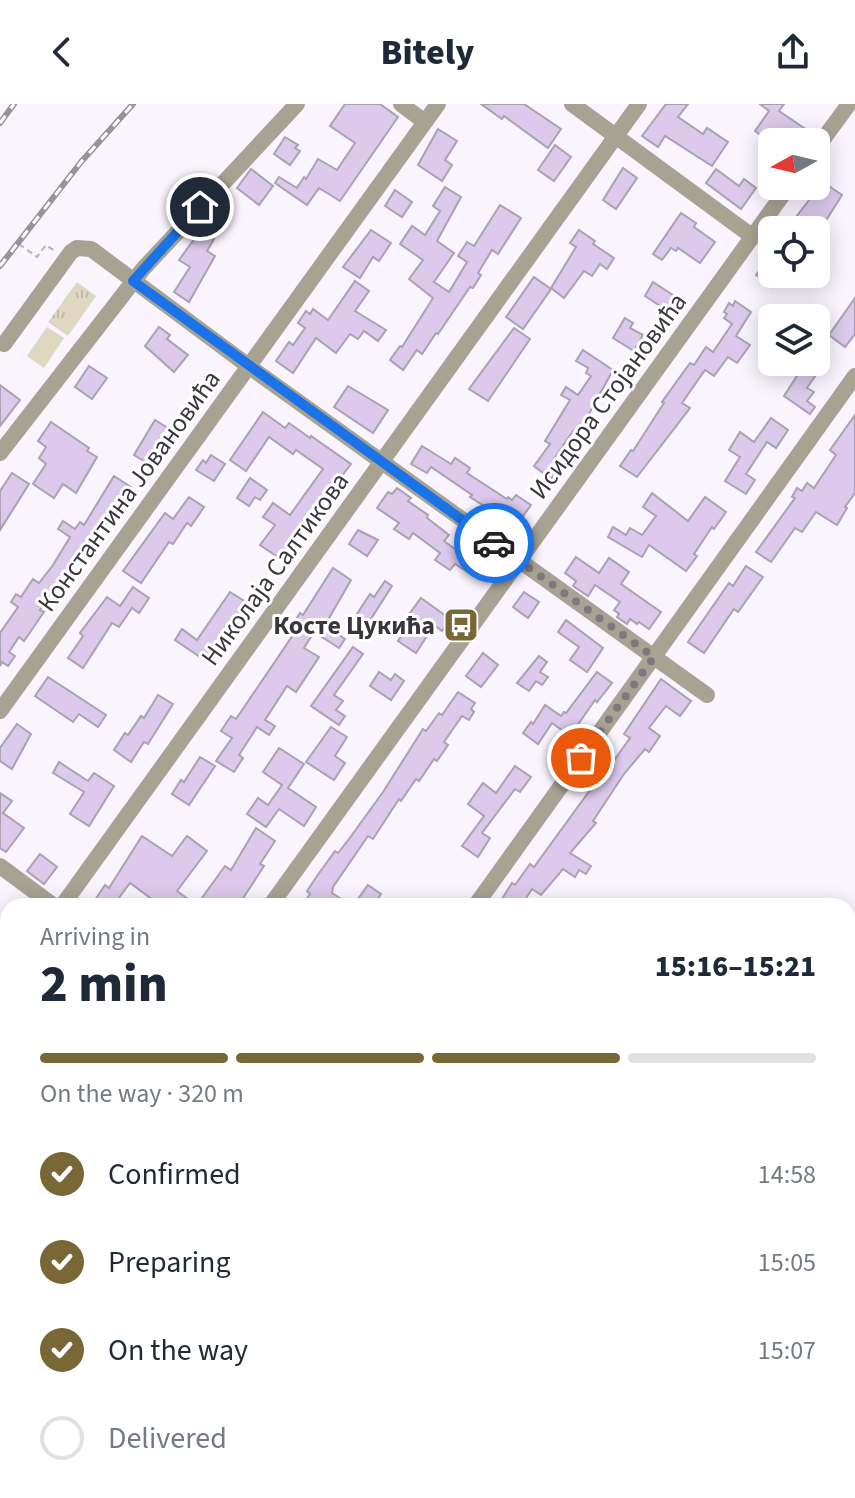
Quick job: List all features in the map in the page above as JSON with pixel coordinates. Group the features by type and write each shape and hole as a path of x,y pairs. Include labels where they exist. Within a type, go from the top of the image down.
{"street":[{"path":"0,453 133,281 297,104"},
{"path":"401,104 425,122"},
{"name":"Константина Јовановића","path":"0,711 438,104"},
{"path":"572,104 753,237"},
{"name":"Николаја Салтикова","path":"68,898 639,104"},
{"path":"830,130 849,104"},
{"name":"Исидора Стојановића","path":"276,898 779,200"},
{"path":"4,344 66,258 77,248 91,249 707,695"},
{"path":"481,898 855,376"},
{"path":"0,866 43,898"}],"path":[{"path":"19,244 37,257 46,245"}],"green space":[{"path":"77,282 96,296 68,336 48,322"},
{"path":"47,327 64,338 44,368 27,356"}],"building":[{"path":"345,104 380,104 398,117 340,201 319,188 307,205 275,183 279,177 297,188 318,159 337,170 355,143 330,126"},
{"path":"481,104 524,104 561,129 548,148 504,116 502,119"},
{"path":"666,104 688,104 678,117 703,134 707,128 728,142 712,166 665,136 658,147 642,136"},
{"path":"760,104 784,104 779,111 804,128 758,128 758,133 755,131 769,111"},
{"path":"438,129 457,141 445,160 452,165 442,181 418,165"},
{"path":"285,137 298,145 295,148 300,151 290,165 274,154"},
{"path":"555,145 571,157 554,181 538,170"},
{"path":"623,168 637,178 616,209 603,200"},
{"path":"251,169 273,186 259,205 237,188"},
{"path":"716,169 739,186 744,179 756,188 741,209 706,183"},
{"path":"445,187 461,197 437,241 454,253 434,282 449,292 467,262 458,256 467,242 474,246 500,205 521,218 498,254 492,250 473,288 470,287 438,334 422,354 417,350 403,370 390,360 402,347 433,298 409,279 423,260 400,244 412,226 425,235 440,211 433,206"},
{"path":"830,187 842,195 829,216 797,216 809,200 830,200"},
{"path":"395,190 412,202 402,217 385,206"},
{"path":"681,213 715,242 700,263 678,248 676,251 671,248 662,260 653,254"},
{"path":"371,230 391,243 379,261 373,257 360,278 343,267"},
{"path":"579,230 614,258 607,269 600,264 592,276 584,271 564,298 551,288 576,247 570,243"},
{"path":"200,231 214,239 207,251 215,256 189,302 174,292 190,267 179,260"},
{"path":"534,277 551,289 523,329 506,317"},
{"path":"355,281 369,291 355,311 386,330 378,341 364,331 358,339 350,334 336,353 316,338 293,373 276,361 289,342 293,345 305,328 298,323 306,311 310,314 313,309 328,320"},
{"path":"653,282 676,297 668,311 645,296"},
{"path":"855,298 855,334 845,347 830,334"},
{"path":"735,301 751,312 736,336 750,345 737,363 728,357 714,376 705,370 682,403 690,408 637,477 620,466 690,363 694,365 706,347 713,352 732,324 724,318 727,314 724,312 729,303 733,306"},
{"path":"625,318 633,323 630,328 643,335 634,351 613,338"},
{"path":"159,327 170,335 167,339 188,355 174,372 145,346"},
{"path":"514,328 530,339 488,401 469,389"},
{"path":"583,350 613,370 578,434 573,431 554,459 561,464 551,479 534,466 550,444 545,441 570,400 561,395 566,387 578,395 591,376 586,373 588,368 576,361"},
{"path":"89,366 107,378 92,399 75,387"},
{"path":"797,376 815,376 807,388 814,392 807,401 815,407 810,414 784,396"},
{"path":"0,385 20,400 0,426"},
{"path":"348,386 388,410 373,433 334,407"},
{"path":"263,412 285,428 289,423 311,436 351,464 279,558 260,545 275,525 263,517 273,503 290,515 323,469 296,450 293,454 269,437 246,471 230,460"},
{"path":"855,415 855,493 847,508 837,525 816,512 802,532 795,528 771,562 756,552 795,498 792,497 797,488 802,491 807,483 814,488 836,455 830,450"},
{"path":"771,418 788,430 776,448 767,442 746,474 755,480 746,494 725,481 740,457 729,450 740,432 754,442"},
{"path":"155,420 171,430 147,463 134,455"},
{"path":"51,422 97,457 76,493 63,484 54,498 33,484 46,464 39,458 46,447 38,441"},
{"path":"422,446 451,464 455,458 470,468 467,473 507,499 512,500 516,495 531,505 511,533 496,523 500,516 470,497 472,495 431,467 427,473 411,464"},
{"path":"211,455 225,464 214,481 196,470"},
{"path":"12,473 29,484 0,530 0,491"},
{"path":"114,476 131,487 105,526 100,523 60,588 56,585 40,610 44,612 24,641 19,637 9,652 15,656 8,666 2,662 0,666 0,633 18,607 11,602 16,594 21,597 33,579 39,583 53,565 70,537 58,529 63,521 75,529 80,522 84,525"},
{"path":"250,478 267,490 260,500 255,497 249,506 237,498"},
{"path":"397,488 449,535 444,541 468,558 472,551 488,562 477,578 455,564 450,570 435,560 440,553 413,533 409,539 394,529 399,523 377,508 388,492 392,494"},
{"path":"652,493 688,521 705,497 726,512 714,529 712,527 686,571 649,545 642,557 608,537 613,527 626,535 630,528 642,535 656,516 643,507"},
{"path":"189,497 204,507 191,526 187,523 173,544 169,542 141,583 123,571 165,513 173,519"},
{"path":"358,530 378,540 367,556 349,544"},
{"path":"576,557 599,573 609,558 629,572 621,584 661,612 649,629 630,619 627,624 617,617 619,614 614,610 620,602 595,585 588,596 573,586 576,581 565,573"},
{"path":"746,566 763,577 738,612 734,609 704,653 688,642 729,583 733,586"},
{"path":"333,568 351,580 325,625 345,639 339,648 314,632 304,648 319,657 296,692 287,686 265,720 275,726 269,735 257,727 239,755 243,758 234,772 216,761 232,738 221,731 231,716 236,719 295,632 290,629 300,613 303,615"},
{"path":"385,581 392,586 367,625 355,617 370,594 374,597"},
{"path":"133,587 149,598 139,613 132,608 119,627 112,623 83,668 68,658 83,636 80,633 107,597 120,606"},
{"path":"230,592 246,602 206,661 175,640 182,629 197,640"},
{"path":"524,592 539,602 528,618 513,607"},
{"path":"421,598 450,619 442,631 434,625 416,653 398,641 415,616 410,613"},
{"path":"566,620 603,648 587,672 570,660 579,647 558,632"},
{"path":"353,647 363,654 334,695 343,701 336,710 345,716 339,725 311,706"},
{"path":"483,653 498,665 481,687 466,676"},
{"path":"539,656 547,662 540,672 548,677 542,685 536,681 529,691 517,683"},
{"path":"379,672 391,680 395,674 404,681 391,700 370,686"},
{"path":"597,672 612,683 597,702 595,700 570,736 552,723 538,744 523,733 545,705 561,716 566,713"},
{"path":"48,677 106,715 98,727 79,714 73,722 35,696"},
{"path":"661,679 691,701 680,716 666,706 649,728 660,736 649,752 645,749 624,774 593,821 596,823 570,853 591,866 586,874 579,870 575,877 563,869 541,895 532,889 526,898 503,898 530,864 534,867 595,787 630,738 624,734"},
{"path":"458,692 475,703 469,720 462,716 444,742 448,745 437,761 434,759 419,781 416,779 401,801 399,799 373,839 368,836 333,887 332,893 340,898 307,898 310,894 307,891 317,876 383,792 423,729 426,731 439,713 442,715"},
{"path":"158,695 173,704 148,744 144,742 131,762 114,750 125,733 128,735 141,716 144,718"},
{"path":"17,724 31,734 12,769 0,761 0,748"},
{"path":"331,727 347,737 335,756 345,763 334,780 306,762"},
{"path":"279,748 304,764 288,788 316,807 304,826 279,809 266,827 247,814 258,798 268,805 282,785 263,772"},
{"path":"200,757 215,766 189,805 172,794"},
{"path":"59,762 88,781 94,773 114,786 89,826 70,814 84,792 53,773"},
{"path":"515,766 531,777 520,792 515,789 482,833 490,838 478,857 462,846 484,816 468,804 483,783 496,793"},
{"path":"0,793 12,801 3,813 24,828 6,852 0,848"},
{"path":"256,828 275,841 260,864 264,866 243,898 202,898 225,866 231,870"},
{"path":"142,836 172,856 187,836 207,851 177,891 187,898 150,898 130,883 119,898 96,898 105,885 109,888"},
{"path":"40,854 57,867 44,884 27,871"},
{"path":"368,885 381,894 378,898 359,898"}],"railway":[{"path":"0,123 14,104"},
{"path":"0,266 81,162 133,104"}],"way so far":[{"path":"494,543 654,657 581,758"}],"place":[{"name":"Косте Цукића","path":"461,625"}],"route":[{"path":"200,207 133,281 494,543"}]}
